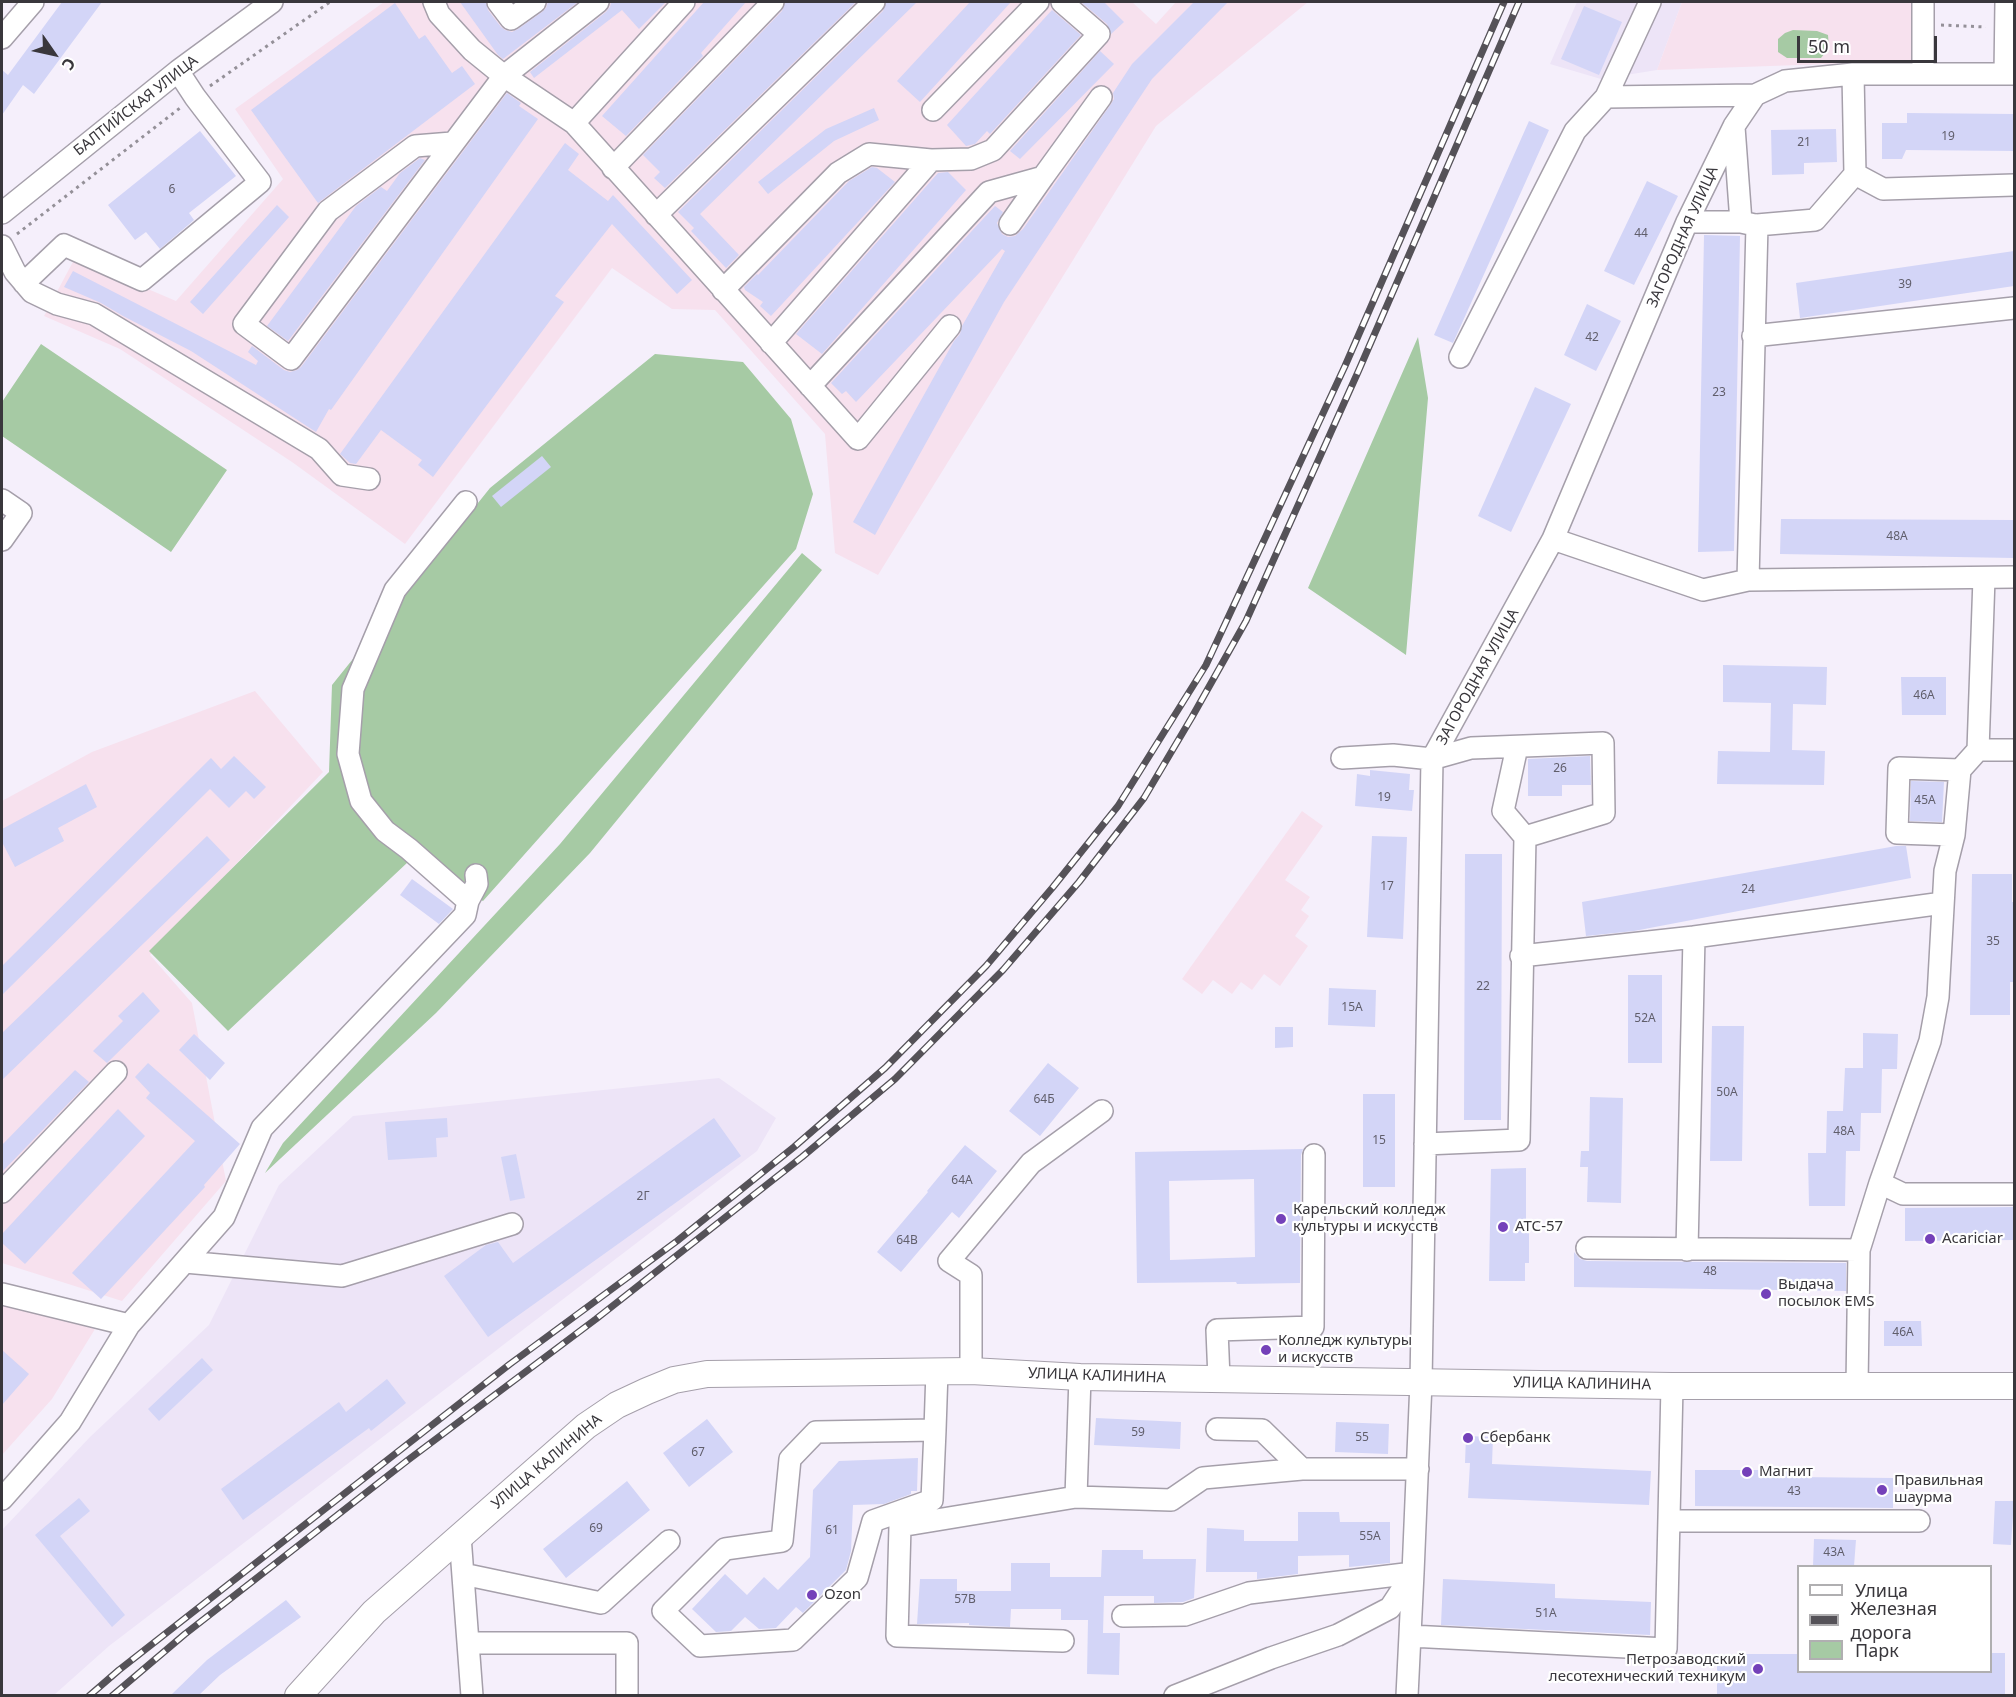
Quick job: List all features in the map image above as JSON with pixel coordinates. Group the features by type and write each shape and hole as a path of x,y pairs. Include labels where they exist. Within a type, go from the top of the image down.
{"main road":[{"name":"УЛИЦА КАЛИНИНА","path":"298,1695 374,1612 586,1426 617,1405 674,1380 707,1374 971,1371 1080,1377 1672,1386 2014,1386"}],"street":[{"path":"2,38 33,2"},
{"name":"БАЛТИЙСКАЯ УЛИЦА","path":"2,213 178,71 247,11 272,2"},
{"path":"434,2 439,14 472,50 504,76 574,123 858,439 950,326"},
{"path":"498,2 511,19 535,2"},
{"path":"452,143 415,146 328,211 244,324 291,359 504,76 598,2"},
{"path":"574,123 684,2"},
{"path":"614,168 773,2"},
{"path":"656,215 874,2"},
{"path":"933,110 1038,2"},
{"path":"723,290 838,173 869,154 931,160 971,159 993,150 1099,34 1062,2"},
{"path":"1460,357 1575,130 1606,97 1650,2"},
{"path":"1923,2 1923,73"},
{"path":"1606,97 1755,95 1785,81 1853,74 2010,74 2006,2"},
{"path":"24,284 64,245 142,280 260,182 178,71"},
{"path":"1687,222 1749,224 1815,220 1855,174 1853,74"},
{"name":"ЗАГОРОДНАЯ УЛИЦА","path":"1407,1695 1421,1382 1432,759 1553,540 1687,222 1734,126 1755,95"},
{"path":"1010,224 1101,97"},
{"path":"1734,126 1749,224 1753,336 1748,580"},
{"path":"771,343 931,160"},
{"path":"1855,174 1883,189 2014,185"},
{"path":"810,386 989,192 1043,177"},
{"path":"2,246 15,272 32,292 57,304 94,314 319,449 342,475 369,479"},
{"path":"1753,336 2014,308"},
{"path":"2,500 21,513 2,540"},
{"path":"466,502 395,590 353,689 348,754 361,801 385,831 468,901"},
{"path":"1553,540 1703,590 1748,580 2014,577"},
{"path":"1857,1386 1859,1250 1930,1041 1938,997 1945,871 1954,835 1960,770 1978,750 1984,578"},
{"path":"1342,758 1393,754 1432,759 1471,748 1604,743 1604,813 1525,837"},
{"path":"1425,1144 1519,1140 1525,837 1503,811 1517,747"},
{"path":"1978,750 2014,750"},
{"path":"1954,835 1898,833 1899,768 1960,770"},
{"path":"2,1499 70,1422 129,1325 224,1217 262,1128 465,915 468,901 477,884 476,875"},
{"path":"1521,956 1694,937 1943,903"},
{"path":"1686,1250 1694,937"},
{"path":"2,1192 116,1072"},
{"path":"971,1371 971,1275 949,1261 1031,1163 1102,1111"},
{"path":"1219,1379 1217,1330 1313,1327 1314,1155"},
{"path":"1880,1183 1903,1194 2014,1194"},
{"path":"185,1262 342,1275 512,1224"},
{"path":"1587,1248 1859,1250"},
{"path":"2,1294 129,1325"},
{"path":"935,1430 816,1432 790,1459 782,1541 725,1549 663,1611 700,1646 793,1640 857,1578 873,1521 932,1500 935,1430 937,1371"},
{"path":"1076,1497 1080,1377"},
{"path":"1410,1636 1666,1649 1672,1386"},
{"path":"1217,1429 1262,1430 1302,1469"},
{"path":"1063,1641 897,1636 900,1526 1076,1497 1171,1500 1203,1478 1302,1469 1418,1469"},
{"path":"1670,1521 1919,1521"},
{"path":"460,1536 472,1695"},
{"path":"463,1574 601,1603 669,1541"},
{"path":"1175,1695 1270,1658 1338,1635 1390,1608 1413,1574"},
{"path":"1123,1616 1185,1615 1249,1593 1413,1574"},
{"path":"468,1644 627,1643 627,1695"}],"path":[{"path":"2,246 195,97 330,2"},
{"path":"1923,24 2006,28"}],"shaded area":[{"path":"384,2 1132,2 1156,24 1176,2 1308,2 1156,126 878,575 835,553 825,434 715,310 672,309 612,268 405,544 292,462 120,349 44,316 75,258 176,301 283,179 235,109"},
{"path":"1577,2 1682,2 1657,70 1601,79 1550,64"},
{"path":"1682,2 1917,2 1912,61 1657,70"},
{"path":"255,691 323,772 150,955 192,1003 226,1181 122,1301 2,1263 2,801 92,752"},
{"path":"1302,811 1323,826 1285,880 1310,897 1301,910 1309,916 1295,936 1308,946 1280,986 1264,974 1252,990 1241,982 1232,994 1213,980 1202,994 1182,979"},
{"path":"719,1078 776,1118 757,1151 109,1646 54,1695 2,1695 2,1530 90,1437 209,1325 279,1185 353,1116"},
{"path":"2,1305 95,1329 52,1399 2,1455"}],"green space":[{"path":"1793,30 1817,31 1828,35 1829,48 1821,58 1787,58 1778,52 1778,39"},
{"path":"1418,337 1428,398 1406,655 1308,588"},
{"path":"41,344 227,470 171,552 2,436 2,402"},
{"path":"655,354 743,362 791,419 813,494 796,549 483,901 408,862 228,1031 149,951 329,772 332,685 490,488"},
{"path":"802,553 822,570 590,853 436,1013 265,1173 283,1143 560,844"}],"building":[{"path":"62,2 102,2 34,94 23,85 2,115 2,70 8,75"},
{"path":"460,2 486,2 488,10 501,27 512,32 542,12 548,2 578,2 503,59"},
{"path":"611,2 666,2 639,29 622,10 534,78 530,72 606,12"},
{"path":"704,2 746,2 701,53 703,56 626,136 602,116"},
{"path":"785,2 856,2 665,188 654,178 660,172 643,155 782,11"},
{"path":"886,2 917,2 700,214 739,255 726,268 691,231 694,228 678,212 883,11"},
{"path":"970,2 1011,2 920,102 897,81"},
{"path":"1081,2 1104,2 1124,22 1111,34 1107,24"},
{"path":"1194,2 1228,2 1152,79 1004,302 875,535 853,522 1005,251 1002,249 856,402 846,391 842,394 831,383 995,206 1003,212 997,223 1002,234 1008,237 1015,236 1023,229 1111,104 1114,99 1113,93 1132,64"},
{"path":"395,3 419,39 425,35 452,73 462,66 475,84 318,203 251,110"},
{"path":"1584,6 1622,22 1599,75 1561,59"},
{"path":"1052,10 1081,35 990,134 987,131 975,144 966,146 947,125"},
{"path":"1100,51 1114,64 1020,159 1010,151"},
{"path":"507,93 521,103 519,106 538,119 331,410 329,409 316,432 191,351 101,303 64,287 73,271 256,365 258,361 248,352 252,346 284,370 290,372 297,370"},
{"path":"874,108 879,120 834,141 768,194 758,182 826,129"},
{"path":"1907,113 2014,114 2014,151 1906,150 1902,159 1882,159 1882,123 1907,123"},
{"path":"1529,121 1549,130 1453,343 1434,335"},
{"path":"1836,129 1837,162 1804,163 1804,174 1772,175 1771,130"},
{"path":"200,131 236,176 189,213 194,220 160,249 146,232 135,240 108,205"},
{"path":"565,143 579,154 568,170 608,201 613,195 692,280 677,294 612,224 555,296 564,302 433,477 418,465 422,460 381,430 356,464 350,463 340,454"},
{"path":"420,158 425,160 288,341 267,326 356,206 381,187 387,191 400,173"},
{"path":"872,167 877,168 895,182 771,316 760,306 763,302 744,287 849,181"},
{"path":"948,172 966,190 822,354 796,334 938,173"},
{"path":"1647,181 1678,196 1634,285 1604,271"},
{"path":"277,205 289,217 203,314 190,302"},
{"path":"1704,235 1740,236 1734,551 1698,552"},
{"path":"2014,251 2014,286 1800,318 1796,283"},
{"path":"1587,304 1621,321 1596,371 1564,355"},
{"path":"1535,387 1571,404 1511,532 1478,516"},
{"path":"542,456 551,467 501,507 492,496"},
{"path":"1781,519 2014,520 2014,558 1780,554"},
{"path":"1723,665 1827,667 1826,705 1793,704 1792,750 1825,751 1824,785 1717,784 1718,751 1770,752 1771,703 1723,702"},
{"path":"1901,677 1946,677 1946,715 1902,715"},
{"path":"234,756 266,787 254,799 246,791 229,808 210,789 2,995 2,966 211,758 221,769"},
{"path":"1590,756 1591,785 1562,785 1562,796 1528,796 1528,759"},
{"path":"1370,770 1410,774 1409,790 1414,790 1412,811 1355,806 1357,774 1370,776"},
{"path":"1911,781 1944,782 1942,822 1910,821"},
{"path":"86,784 97,807 58,828 64,841 15,867 2,842 2,829"},
{"path":"207,836 230,860 2,1080 2,1033"},
{"path":"1372,836 1407,837 1403,939 1367,937"},
{"path":"1906,846 1911,878 1634,931 1586,936 1582,902"},
{"path":"1465,854 1502,854 1501,1120 1464,1120"},
{"path":"1972,874 2012,874 2014,982 2010,982 2010,1015 1970,1015"},
{"path":"412,879 453,909 439,924 400,895"},
{"path":"1628,975 1662,975 1662,1063 1628,1063"},
{"path":"1329,988 1376,990 1375,1027 1328,1025"},
{"path":"143,992 160,1011 107,1063 93,1051 123,1021 118,1016"},
{"path":"1712,1026 1744,1026 1742,1161 1710,1161"},
{"path":"1275,1027 1293,1027 1293,1047 1275,1048"},
{"path":"1863,1033 1898,1034 1897,1069 1882,1069 1881,1113 1861,1113 1860,1151 1846,1151 1845,1206 1809,1206 1808,1153 1826,1153 1827,1111 1843,1111 1845,1068 1863,1068"},
{"path":"194,1034 225,1063 210,1080 179,1050"},
{"path":"148,1063 240,1144 204,1185 205,1187 101,1299 72,1273 195,1141 146,1098 150,1093 135,1077"},
{"path":"1048,1063 1079,1088 1040,1136 1009,1111"},
{"path":"75,1070 89,1082 2,1172 2,1145"},
{"path":"1363,1094 1395,1094 1395,1187 1363,1187"},
{"path":"1590,1097 1623,1098 1621,1203 1587,1202 1588,1167 1580,1167 1581,1151 1589,1151"},
{"path":"118,1109 145,1136 25,1264 2,1243 2,1234"},
{"path":"447,1118 448,1137 436,1138 437,1157 388,1160 385,1122"},
{"path":"714,1118 741,1156 488,1337 444,1276 486,1245 498,1242 513,1263"},
{"path":"965,1145 997,1171 959,1218 952,1212 901,1272 877,1252"},
{"name":"Карельский колледж культуры и искусств","path":"1303,1149 1301,1155 1300,1283 1137,1283 1135,1152","holes":["1254,1179 1255,1257 1170,1260 1169,1181"]},
{"path":"516,1154 525,1198 510,1201 501,1157"},
{"name":"АТС-57","path":"1526,1168 1526,1230 1529,1230 1529,1263 1525,1263 1525,1281 1489,1281 1491,1169"},
{"path":"2014,1207 2014,1240 1905,1241 1905,1208"},
{"path":"1574,1252 1580,1259 1587,1261 1846,1263 1846,1291 1574,1287"},
{"path":"1884,1321 1921,1321 1922,1346 1884,1346"},
{"path":"2,1350 29,1374 2,1405"},
{"path":"202,1358 213,1370 159,1421 148,1409"},
{"path":"387,1379 406,1403 371,1431 369,1428 243,1520 221,1489 339,1402 346,1412"},
{"path":"1096,1418 1181,1422 1180,1449 1094,1445"},
{"path":"707,1419 733,1452 689,1487 663,1453"},
{"path":"1336,1422 1389,1424 1388,1454 1335,1452"},
{"path":"1466,1436 1493,1437 1492,1464 1651,1471 1649,1505 1468,1498 1470,1463 1465,1463"},
{"path":"918,1458 917,1491 911,1491 911,1494 884,1504 853,1505 851,1551 846,1570 803,1613 796,1607 776,1628 759,1629 745,1617 731,1631 716,1632 692,1609 725,1574 747,1595 764,1577 778,1590 810,1557 813,1490 839,1461"},
{"path":"1695,1470 1794,1470 1794,1477 1893,1478 1893,1508 1695,1506"},
{"path":"627,1481 650,1510 566,1578 543,1549"},
{"path":"79,1498 90,1511 60,1536 125,1615 112,1627 35,1535"},
{"path":"1995,1501 2014,1501 2011,1545 1993,1544"},
{"path":"1298,1512 1339,1512 1340,1522 1390,1522 1390,1563 1349,1567 1349,1555 1298,1556 1298,1574 1257,1579 1257,1572 1206,1572 1207,1528 1244,1530 1244,1541 1298,1541"},
{"path":"1814,1539 1856,1540 1854,1565 1813,1565"},
{"path":"1102,1550 1143,1550 1143,1559 1196,1559 1194,1598 1183,1602 1154,1603 1154,1596 1104,1596 1103,1633 1120,1633 1119,1675 1087,1674 1088,1620 1061,1620 1061,1609 1011,1609 1010,1627 969,1625 969,1623 917,1624 920,1579 957,1579 957,1591 1011,1591 1011,1563 1050,1563 1050,1577 1101,1577"},
{"path":"1443,1579 1555,1584 1555,1598 1651,1602 1650,1635 1441,1625"},
{"path":"286,1600 301,1617 220,1675 199,1695 171,1695 207,1660"},
{"name":"Петрозаводский лесотехнический техникум","path":"1992,1653 2005,1653 2005,1695 1717,1695 1717,1654 1797,1654 1797,1673 1992,1673"}],"railway":[{"path":"89,1696 119,1670 510,1364 677,1241 794,1147 885,1068 986,966 1053,887 1118,806 1206,665 1345,366 1504,2"},
{"path":"112,1696 185,1634 408,1460 596,1319 802,1157 895,1079 1003,970 1079,882 1144,798 1246,621 1358,372 1519,2"}],"place":[{"name":"Карельский колледж культуры и искусств","path":"1281,1219"},
{"name":"АТС-57","path":"1503,1227"},
{"name":"Acariciar","path":"1930,1239"},
{"name":"Выдача посылок EMS","path":"1766,1294"},
{"name":"Колледж культуры и искусств","path":"1266,1350"},
{"name":"Сбербанк","path":"1468,1438"},
{"name":"Магнит","path":"1747,1472"},
{"name":"Правильная шаурма","path":"1882,1490"},
{"name":"Ozon","path":"812,1595"},
{"name":"Петрозаводский лесотехнический техникум","path":"1758,1669"}]}
